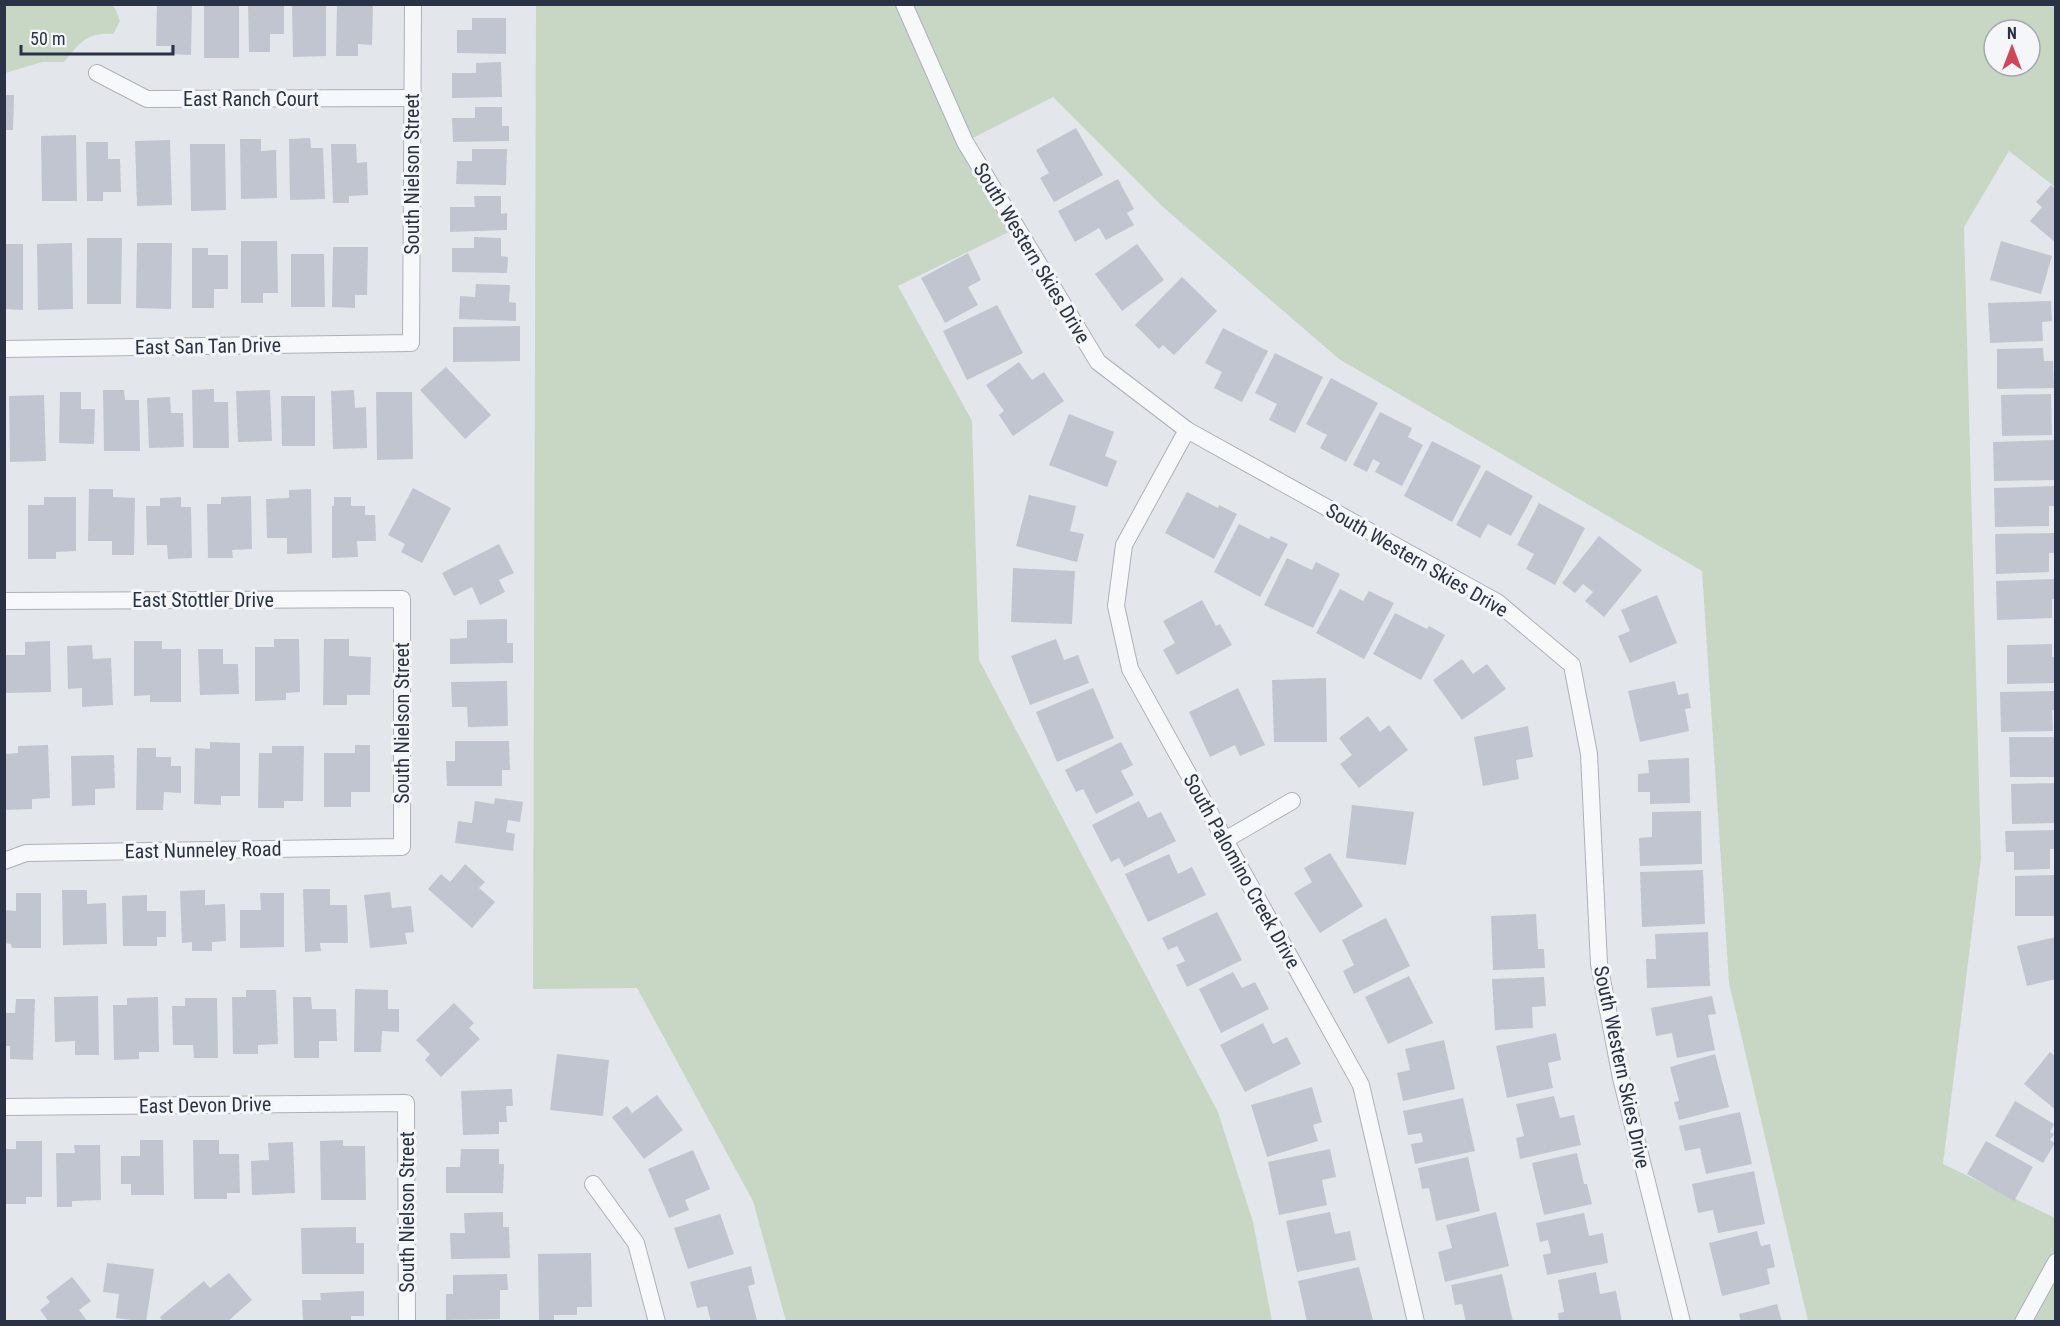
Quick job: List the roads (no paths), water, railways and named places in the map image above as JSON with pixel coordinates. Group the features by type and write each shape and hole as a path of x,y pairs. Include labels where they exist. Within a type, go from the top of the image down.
{"street":[{"name":"South Nielson Street","path":"411,343 413,4"},
{"name":"South Western Skies Drive","path":"904,4 965,142 1098,362 1187,430 1497,602 1572,665 1589,754 1599,964 1621,1078 1682,1322"},
{"name":"East Ranch Court","path":"97,73 147,99 412,98"},
{"name":"East San Tan Drive","path":"4,349 411,343"},
{"name":"South Palomino Creek Drive","path":"1187,430 1124,546 1116,606 1130,669 1361,1085 1416,1322"},
{"name":"South Nielson Street","path":"402,599 402,847"},
{"name":"East Stottler Drive","path":"4,601 402,599"},
{"path":"1225,840 1292,801"},
{"name":"East Nunneley Road","path":"4,861 26,853 402,847"},
{"name":"South Nielson Street","path":"406,1103 407,1322"},
{"name":"East Devon Drive","path":"4,1107 406,1103"},
{"path":"593,1184 636,1242 657,1322"},
{"path":"2023,1322 2055,1262"}]}
